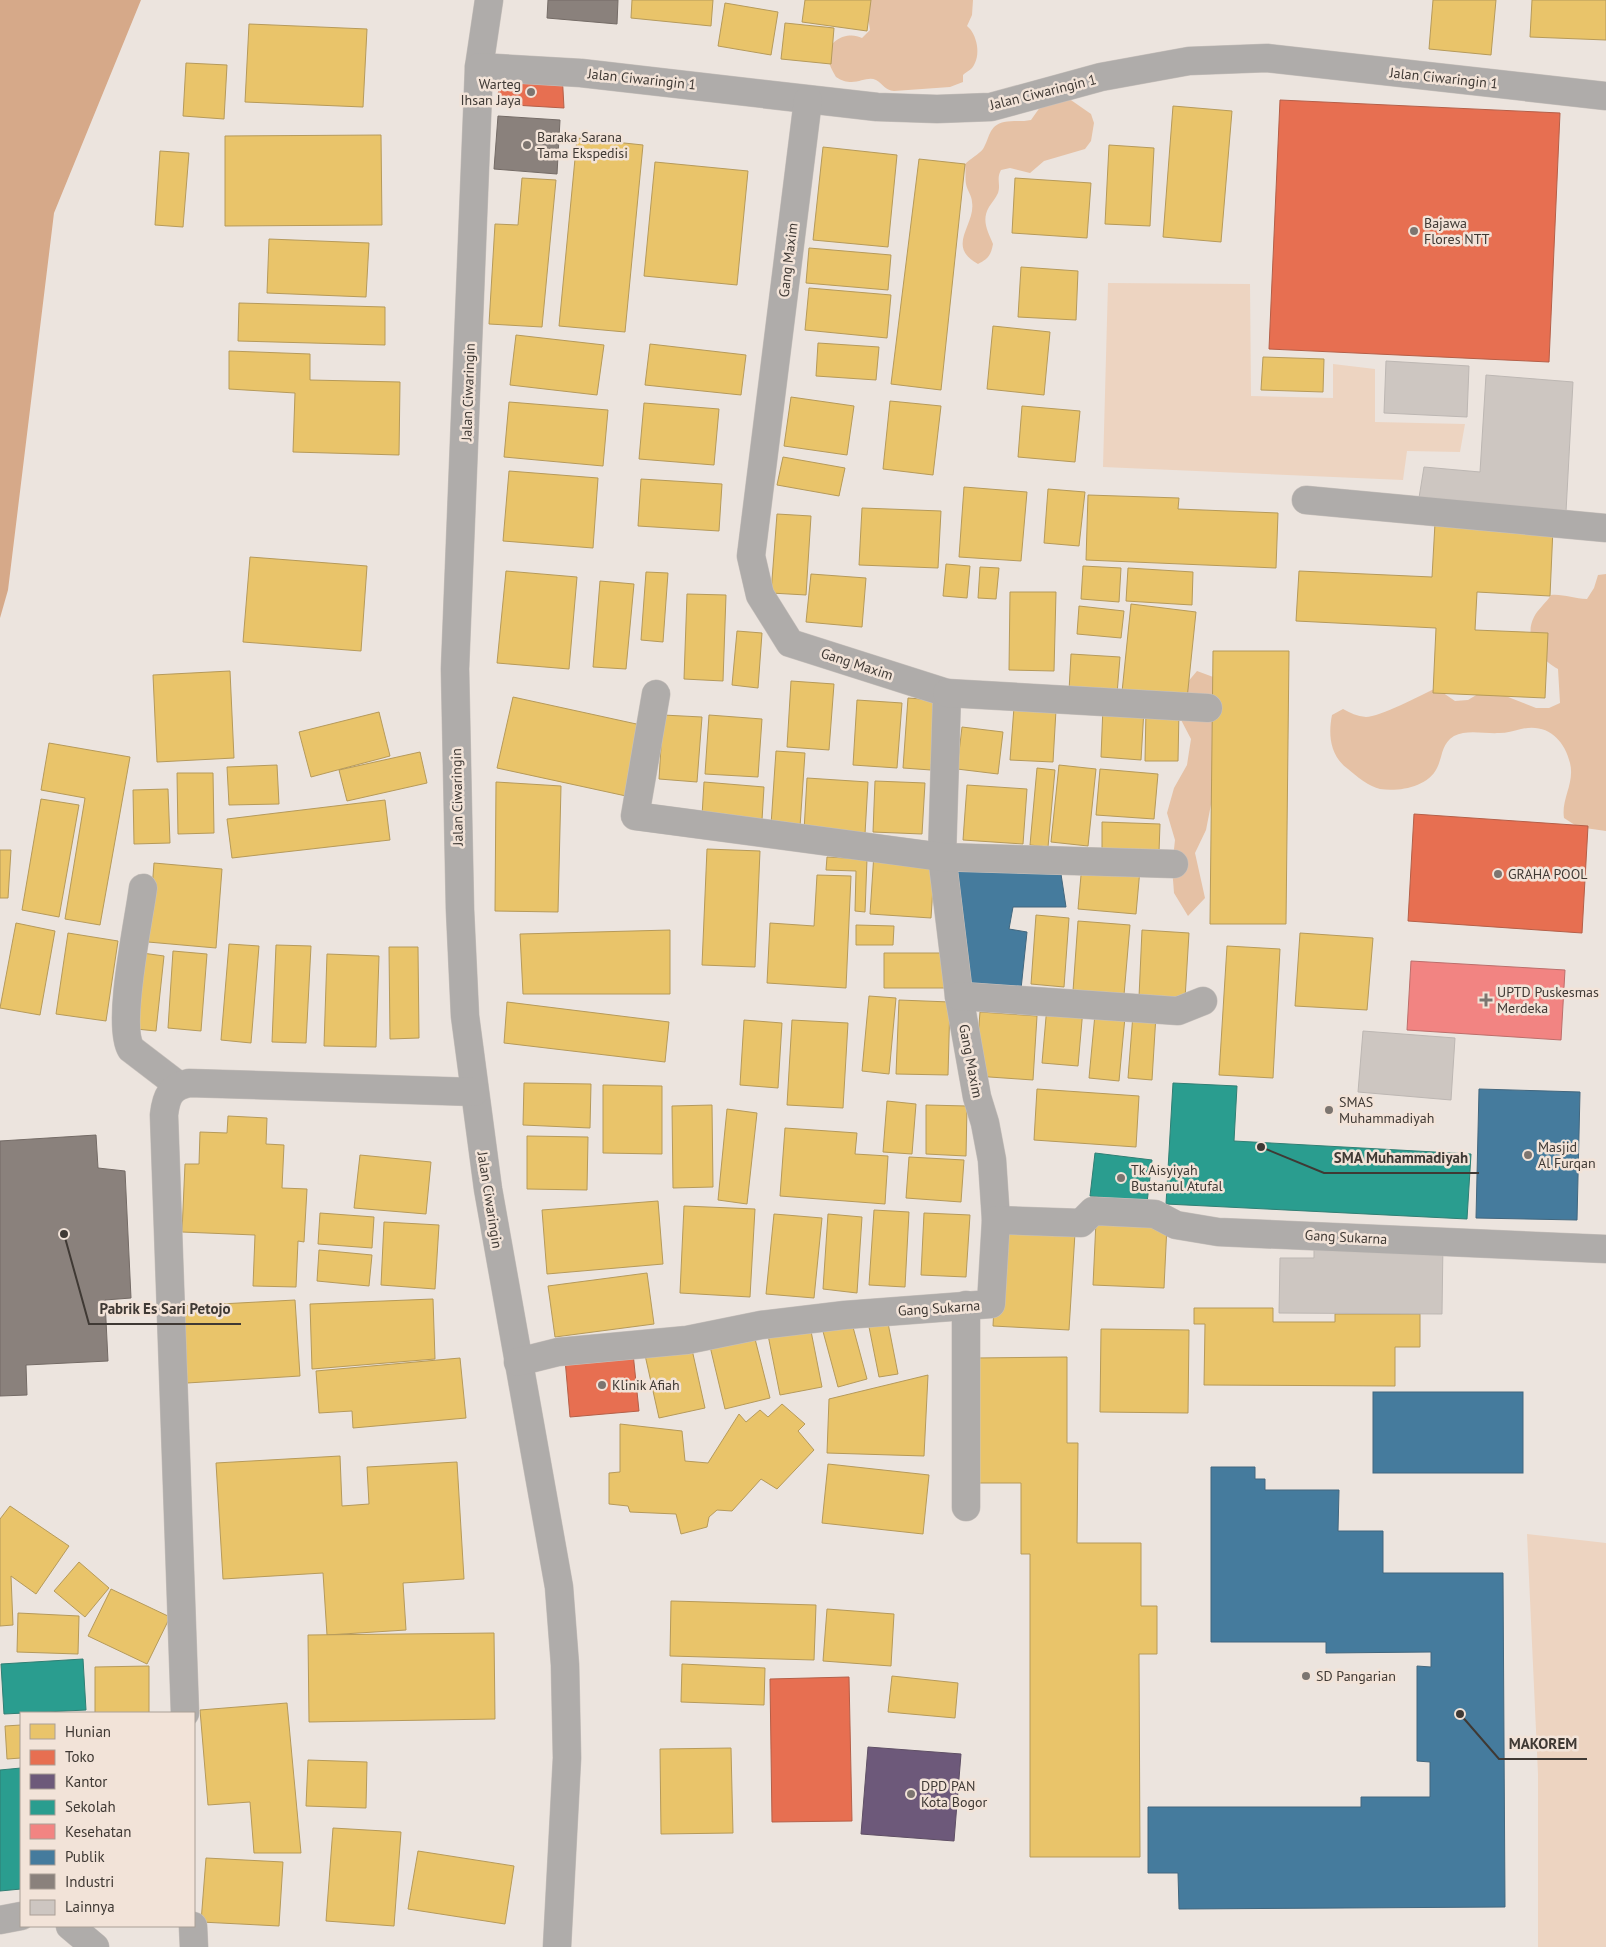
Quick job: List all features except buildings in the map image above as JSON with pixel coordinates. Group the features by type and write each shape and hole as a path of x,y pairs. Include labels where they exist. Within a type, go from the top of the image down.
{"street":[{"name":"Jalan Ciwaringin","path":"489,0 479,67 455,669 457,818 464,988 474,1092 488,1189 559,1587 566,1665 567,1758 557,1947"},
{"name":"Jalan Ciwaringin 1","path":"479,67 581,73 706,86 877,108 936,109 991,107 1101,77 1188,62 1267,58 1606,96"},
{"name":"Gang Maxim","path":"808,100 751,556 760,595 790,643 947,693 942,857 959,996 976,1097 985,1123 992,1160 996,1220"},
{"path":"1306,500 1606,528"},
{"path":"947,693 1208,708"},
{"path":"656,694 635,816 942,857 1174,864"},
{"path":"144,888 128,995 127,1042 131,1049 178,1085"},
{"path":"959,996 1178,1011 1204,1001"},
{"path":"185,1712 164,1115 166,1100 178,1085 189,1083 474,1092"},
{"name":"Gang Sukarna","path":"518,1362 572,1350 687,1340 770,1324 845,1315 990,1304 992,1300 996,1220 1081,1223 1092,1211 1105,1211 1155,1214 1176,1225 1218,1232 1606,1249"},
{"path":"966,1305 966,1507"},
{"path":"0,1920 20,1916"},
{"path":"71,1927 95,1947"},
{"path":"193,1927 194,1947"}],"shaded area":[{"path":"0,0 141,0 54,213 8,590 0,618"},
{"path":"871,0 973,0 972,15 967,26 976,40 977,58 972,68 963,75 963,82 950,87 894,91 872,79 848,82 836,77 828,60 829,49 841,38 851,35 862,38 870,30 868,17"},
{"path":"1068,98 1091,114 1094,123 1091,141 1085,149 1044,161 1030,173 1010,168 1001,170 998,193 989,207 985,221 993,244 990,254 978,264 968,257 963,243 972,211 972,200 966,184 965,164 983,149 995,126 1007,121 1031,120 1043,103"},
{"path":"1108,283 1250,284 1251,396 1333,398 1333,364 1375,369 1375,422 1465,424 1460,452 1407,451 1403,480 1103,467"},
{"path":"1606,574 1606,831 1578,827 1564,818 1564,804 1571,777 1570,763 1559,740 1539,728 1502,733 1465,733 1454,736 1444,746 1439,764 1433,774 1420,784 1404,789 1388,790 1372,786 1351,772 1337,758 1332,745 1330,730 1332,715 1343,709 1360,716 1372,716 1401,705 1436,688 1455,701 1468,700 1478,694 1503,695 1536,708 1549,708 1560,703 1558,669 1545,660 1535,647 1532,640 1531,625 1536,614 1551,595 1587,599 1594,588 1598,575"},
{"path":"1197,671 1224,681 1215,784 1206,830 1195,853 1205,898 1188,916 1174,893 1172,867 1175,840 1167,813 1174,788 1187,765 1191,739 1179,716 1181,690"},
{"path":"1527,1534 1606,1543 1606,1947 1538,1947 1538,1774"}],"place":[{"name":"Warteg Ihsan Jaya","path":"531,92"},
{"name":"Baraka Sarana Tama Ekspedisi","path":"527,145"},
{"name":"Bajawa Flores NTT","path":"1414,231"},
{"name":"GRAHA POOL","path":"1498,874"},
{"name":"UPTD Puskesmas Merdeka","path":"1486,1000"},
{"name":"SMAS Muhammadiyah","path":"1329,1110"},
{"name":"SMA Muhammadiyah","path":"1261,1147"},
{"name":"Masjid Al Furqan","path":"1528,1155"},
{"name":"Tk Aisyiyah Bustanul Atufal","path":"1121,1178"},
{"name":"Pabrik Es Sari Petojo","path":"64,1234"},
{"name":"Klinik Afiah","path":"602,1385"},
{"name":"SD Pangarian","path":"1306,1676"},
{"name":"MAKOREM","path":"1460,1714"},
{"name":"DPD PAN Kota Bogor","path":"911,1794"}]}
